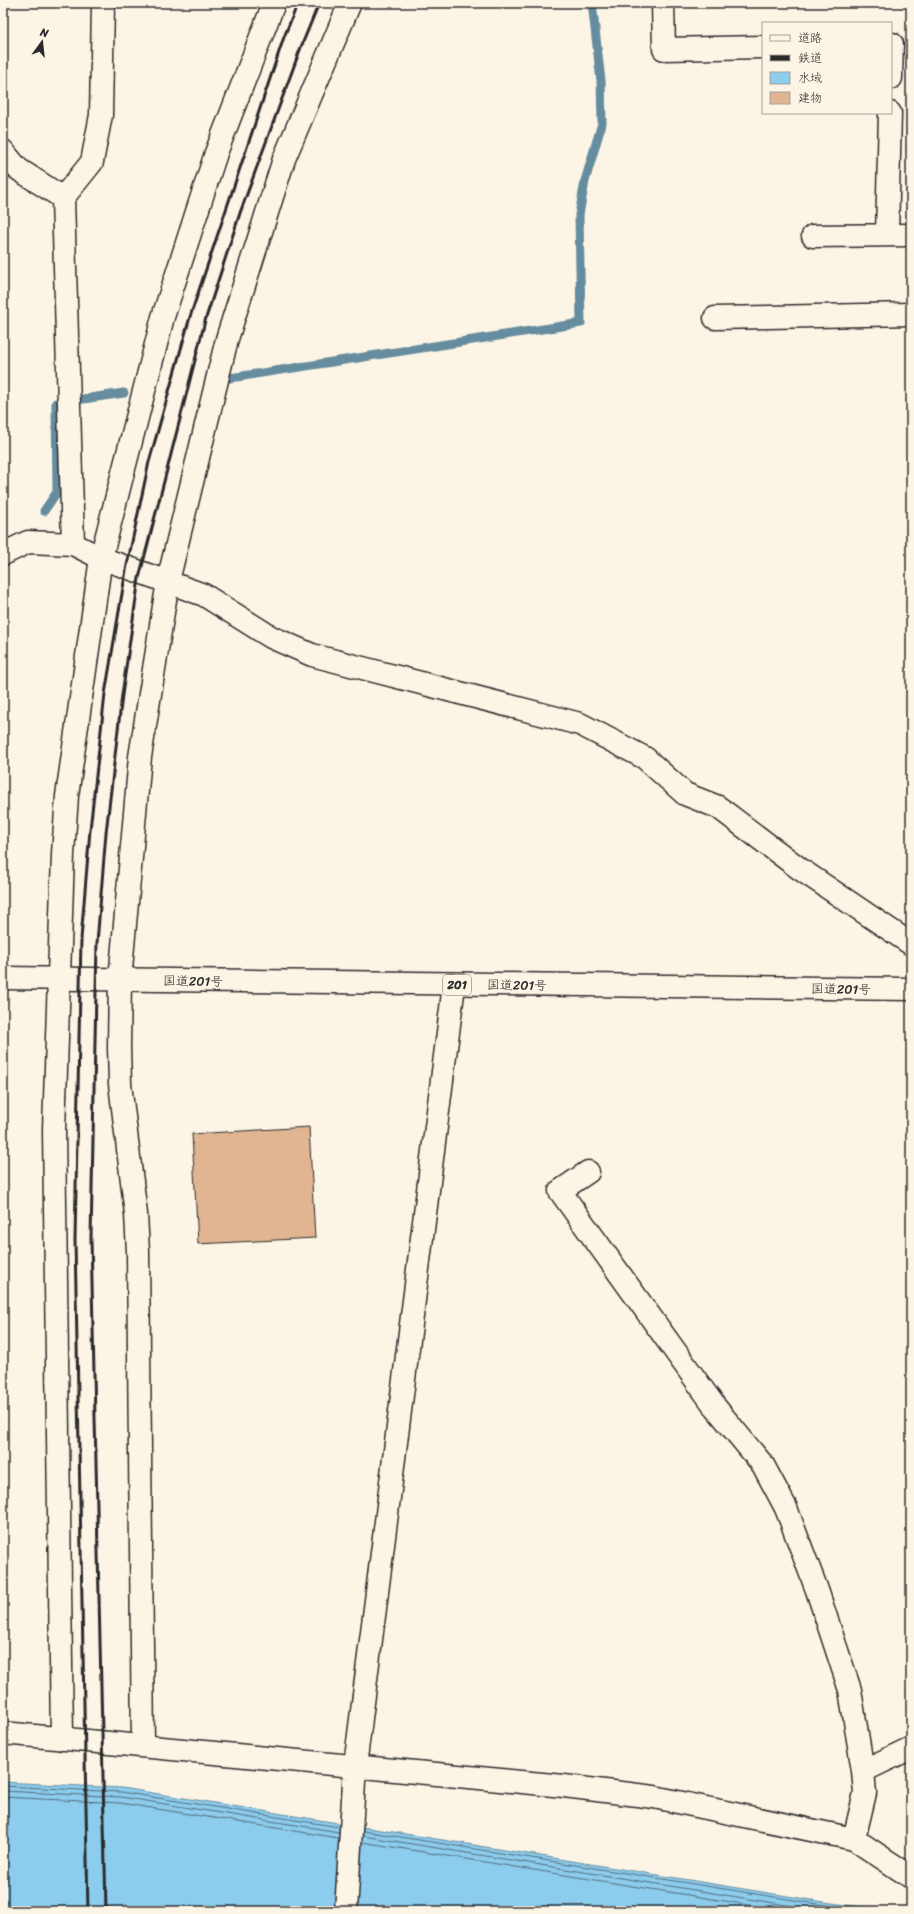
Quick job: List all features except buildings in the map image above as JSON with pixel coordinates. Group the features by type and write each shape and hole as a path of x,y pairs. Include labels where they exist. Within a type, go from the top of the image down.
{"main road":[{"path":"73,544 63,198 92,162 101,115 103,3"},
{"path":"62,1739 54,1130 58,980 67,796 101,558 163,317 216,153 274,3"},
{"path":"143,1746 138,1252 136,1214 120,1084 119,1048 120,980 140,757 168,581 232,324 284,159 350,3"},
{"path":"663,3 664,49 762,47"},
{"path":"892,73 898,44"},
{"path":"887,236 890,114"},
{"path":"3,152 18,169 63,198"},
{"path":"813,236 911,235"},
{"path":"715,318 911,314"},
{"path":"3,554 28,542 73,544 101,558 204,595 271,636 312,655 580,724 645,758 685,794 718,807 800,869 911,944"},
{"name":"国道201号","path":"3,978 454,985 911,989"},
{"path":"346,1911 355,1766 454,985"},
{"path":"588,1172 560,1191 716,1408 763,1465 786,1508 817,1590 850,1690 863,1771 864,1793 854,1839"},
{"path":"3,1733 355,1766 654,1797 854,1839 911,1876"},
{"path":"863,1771 911,1748"}],"water":[{"path":"3,1782 122,1788 824,1902 893,1911 3,1911"}],"waterway":[{"path":"230,378 581,323 579,215 585,181 602,123 601,81 592,3"},
{"path":"44,511 57,492 56,403 124,393"}],"railway":[{"path":"88,1911 75,1240 81,939 90,830 105,694 126,570 149,462 190,317 284,37 298,3"},
{"path":"106,1911 91,1238 97,943 106,833 122,695 139,578 205,321 240,213 301,47 319,3"}]}
